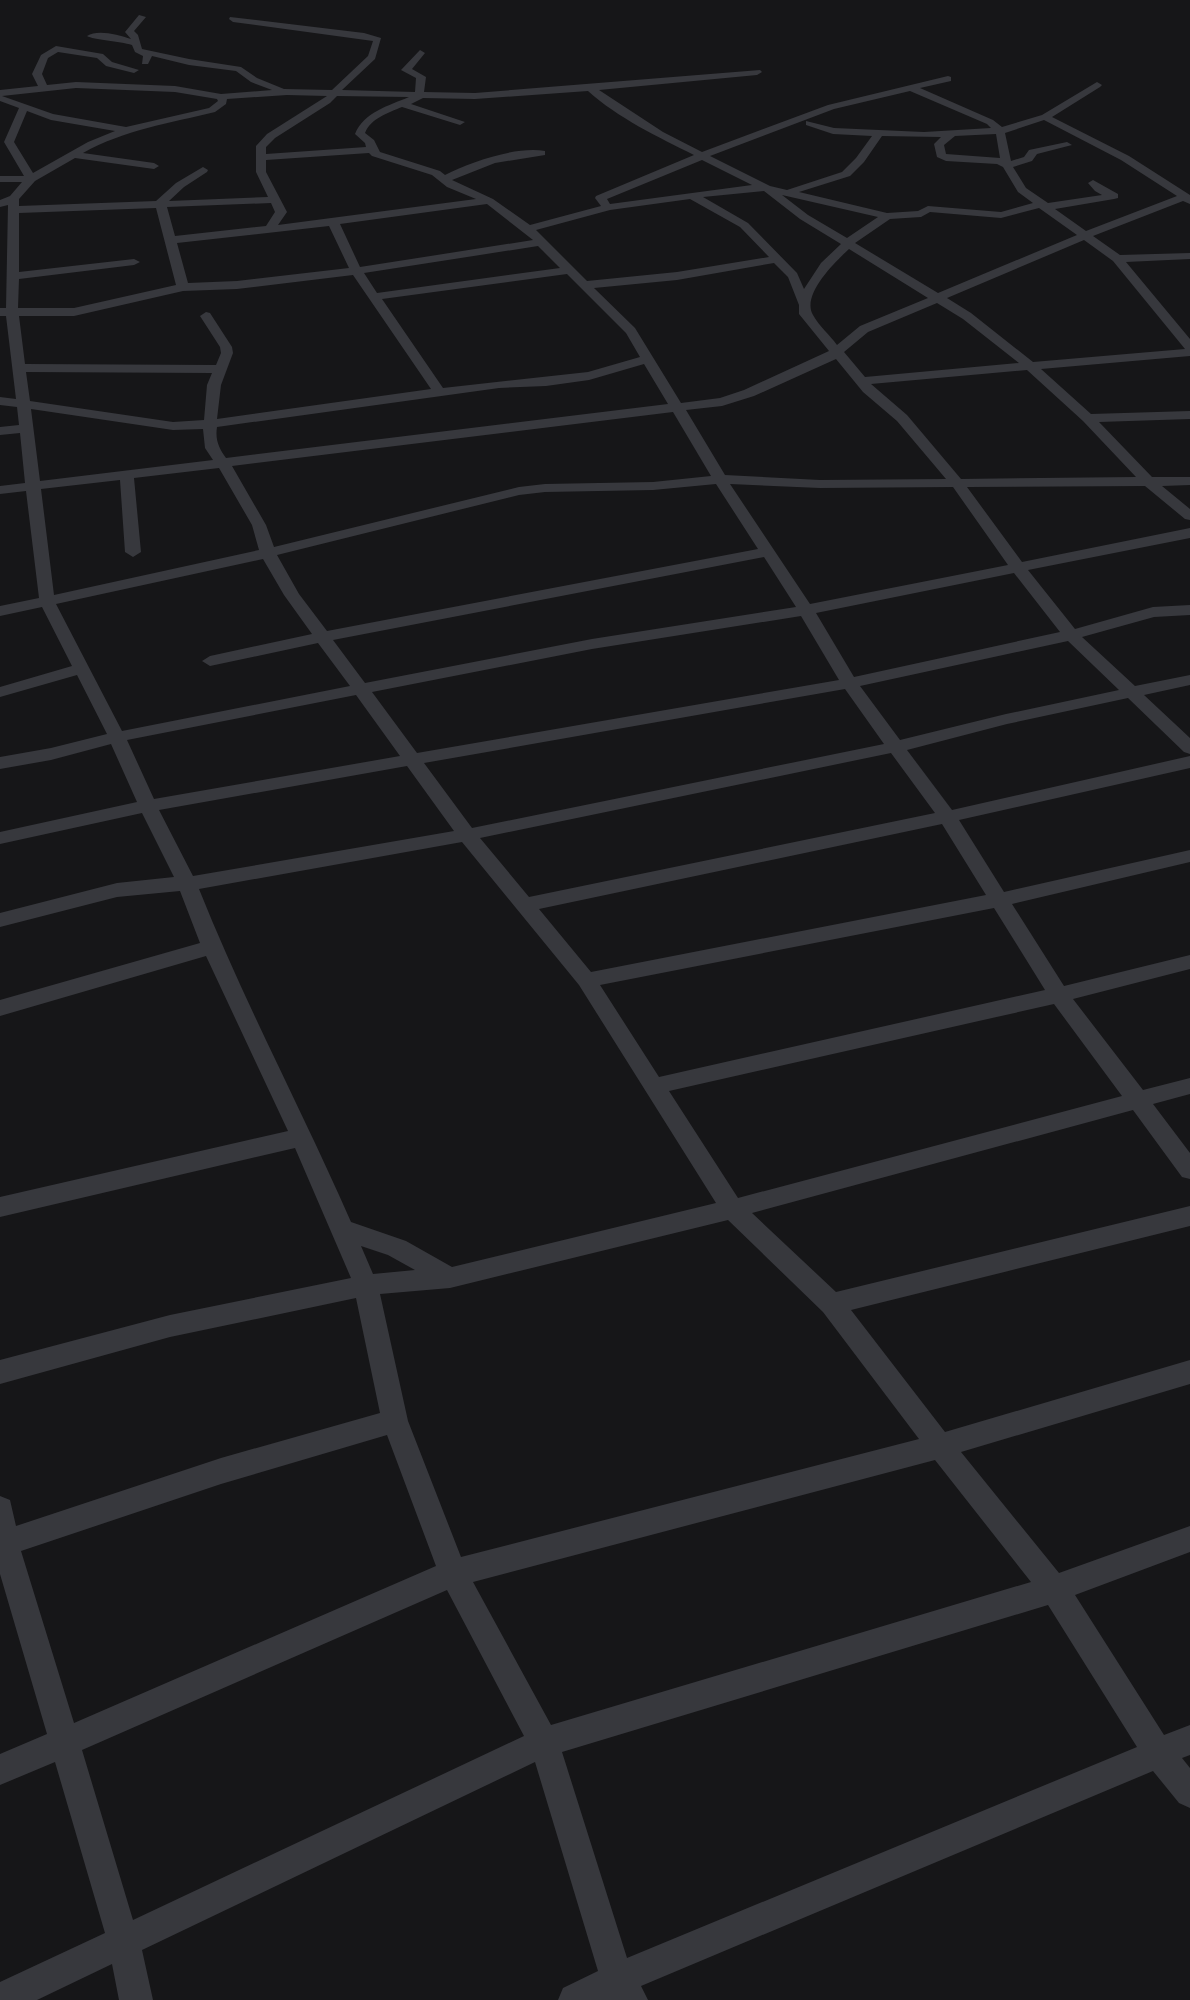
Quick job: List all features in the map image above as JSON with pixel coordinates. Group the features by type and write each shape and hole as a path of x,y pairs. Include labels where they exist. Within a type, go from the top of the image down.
{"street":[{"path":"142,17 129,33 134,35 138,50 189,62 238,69 254,80 287,92"},
{"path":"233,19 364,36 378,40 372,57 349,76 336,93 315,110 271,136 261,146 261,172 281,212 270,228"},
{"path":"91,36 116,37 135,43"},
{"path":"44,88 37,74 44,57 56,49 100,56 109,64 134,70 148,60 144,52"},
{"path":"419,96 421,77 406,70 420,53"},
{"path":"134,70 134,89"},
{"path":"0,93 87,85 134,89 175,89 221,97 287,92 475,96 591,88 757,72"},
{"path":"609,207 600,198 831,107 948,79"},
{"path":"809,123 833,131 953,134 1000,131 1045,117 1097,85"},
{"path":"591,88 602,98 659,134 766,188 804,217 939,298 1030,366 1088,418 1149,482 1190,516"},
{"path":"912,88 990,122 1000,131 1007,165 1022,190 1117,259 1190,350"},
{"path":"5,144 9,142 14,118 27,89"},
{"path":"149,99 155,89"},
{"path":"419,96 362,126 360,134 370,142 376,154 436,173 451,185 489,201 528,230 632,331 720,479 806,610 849,683 947,817 1059,995 1190,1170"},
{"path":"221,97 223,102 219,106 187,117 126,130 92,144 32,179 14,204 13,276 6,312 19,368 47,601 117,737 148,807 187,884 212,947 303,1137 366,1285 395,1420 453,1573 543,1742 624,1990"},
{"path":"0,98 51,117 126,130"},
{"path":"402,104 460,122"},
{"path":"162,111 187,117"},
{"path":"1045,117 1125,158 1183,196"},
{"path":"786,193 846,174 860,160 880,132"},
{"path":"953,134 939,144 941,155 946,158 999,161 1007,165 1028,159 1033,152 1066,145"},
{"path":"5,144 14,147 32,179"},
{"path":"261,157 372,150"},
{"path":"446,179 459,171 500,157 541,153"},
{"path":"73,155 154,166"},
{"path":"160,203 190,177 203,170"},
{"path":"0,179 32,179"},
{"path":"528,230 609,207 692,195 766,188 887,216 921,214 928,209 1001,215 1043,206 1114,196 1099,189 1093,183"},
{"path":"0,490 722,402 749,393 830,357 864,329 1183,196 1190,183"},
{"path":"692,195 744,225 793,276 804,301 805,314 862,381 902,418 957,483 987,528 1071,635 1190,748"},
{"path":"0,204 275,200"},
{"path":"169,240 333,222 489,201"},
{"path":"160,203 183,287"},
{"path":"804,301 825,265 859,234 887,216"},
{"path":"333,222 356,271 439,392"},
{"path":"6,312 74,312 183,287 237,285 356,271 541,242"},
{"path":"1117,259 1190,256"},
{"path":"585,285 677,276 775,259"},
{"path":"13,276 134,262"},
{"path":"373,297 569,270"},
{"path":"206,316 226,347 227,353 214,385 212,424 209,434 212,448 259,525 268,553 292,595 307,612 321,637 467,835 586,980 732,1209 832,1304 940,1446 1054,1589 1158,1753 1190,1792"},
{"path":"862,381 1190,350"},
{"path":"0,401 173,426 212,424 498,384 546,382 589,376 648,359"},
{"path":"19,368 221,369"},
{"path":"1088,418 1190,415"},
{"path":"0,431 27,428"},
{"path":"127,476 133,552"},
{"path":"0,611 268,553 519,491 544,488 653,486 720,479 820,484 1190,481"},
{"path":"0,763 51,754 117,737 592,644 806,610 1190,533"},
{"path":"210,661 321,637 768,552"},
{"path":"0,838 148,807 849,683 1071,635 1140,615 1190,610"},
{"path":"0,692 82,668"},
{"path":"0,920 138,886 166,883 187,884 467,835 896,747 1006,719 1190,680"},
{"path":"524,905 947,817 1190,762"},
{"path":"586,980 998,900 1190,856"},
{"path":"0,1008 212,947"},
{"path":"655,1086 1059,995 1190,962"},
{"path":"0,1372 170,1326 366,1285 450,1278 732,1209 1190,1086"},
{"path":"0,1207 303,1137"},
{"path":"832,1304 1190,1216"},
{"path":"342,1229 397,1248 450,1278"},
{"path":"0,1770 453,1573 940,1446 1190,1372"},
{"path":"3,1544 222,1471 395,1420"},
{"path":"0,1509 3,1544 66,1742 124,1943 136,2000"},
{"path":"0,2000 543,1742 1054,1589 1190,1539"},
{"path":"575,2000 624,1990 1190,1740"}]}
